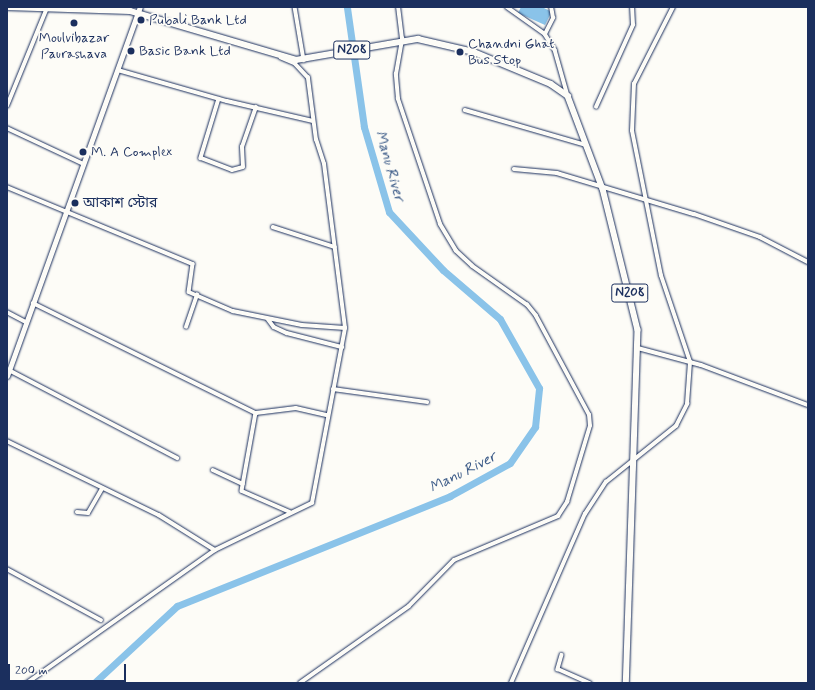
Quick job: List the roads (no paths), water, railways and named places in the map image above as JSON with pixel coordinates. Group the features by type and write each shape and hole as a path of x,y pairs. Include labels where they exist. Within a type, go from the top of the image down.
{"highway":[{"name":"N208","path":"7,7 104,8 138,13 268,52 307,60 402,39 418,39 474,52 552,84 568,96 589,146 603,189 632,300 638,348 626,683"}],"main road":[{"path":"7,376 140,7"}],"street":[{"path":"7,106 47,7"},
{"path":"295,7 307,60"},
{"path":"300,683 409,606 450,562 558,516 567,502 590,426 589,416 536,316 527,305 472,266 456,251 440,224 398,99 396,74 402,39 398,7"},
{"path":"507,7 545,34 555,50 568,96"},
{"path":"545,34 553,18 551,7"},
{"path":"596,107 633,25 632,7"},
{"path":"511,683 585,514 606,482 635,456 676,426 687,404 690,362 661,276 649,203 632,131 634,84 673,7"},
{"path":"27,683 215,550 290,512 307,508 312,503 327,415 342,347 344,328 324,164 313,121 308,78 294,64 268,52"},
{"path":"118,70 219,99 313,121"},
{"path":"219,99 201,158 232,170 243,167 242,147 256,108"},
{"path":"466,110 589,146"},
{"path":"7,128 84,164"},
{"path":"514,169 553,172 603,189 760,237 808,262"},
{"path":"7,187 193,264 188,290 233,311 268,319 344,328"},
{"path":"273,227 335,247"},
{"path":"186,327 197,295"},
{"path":"33,303 256,413 289,408 327,415"},
{"path":"7,312 26,322"},
{"path":"268,319 274,327 287,333 342,347"},
{"path":"638,348 690,362 808,405"},
{"path":"9,370 177,458"},
{"path":"333,389 427,402"},
{"path":"256,413 242,491 290,512"},
{"path":"7,441 102,489 159,515 215,550"},
{"path":"213,470 243,484"},
{"path":"77,512 88,513 102,489"},
{"path":"7,569 101,620"},
{"path":"562,655 558,669 590,683"}],"water":[{"path":"521,7 542,7 550,11 550,15 545,25 518,13"}],"waterway":[{"name":"Manu River","path":"94,683 177,606 450,496 510,463 535,427 539,388 500,319 443,270 389,212 364,127 347,7"}],"place":[{"name":"Pubali Bank Ltd","path":"141,20"},
{"name":"Moulvibazar Paurashava","path":"74,23"},
{"name":"Basic Bank Ltd","path":"131,51"},
{"name":"Chandni Ghat Bus Stop","path":"460,52"},
{"name":"M. A Complex","path":"83,152"},
{"name":"আকাশ স্টোর","path":"75,203"}]}
